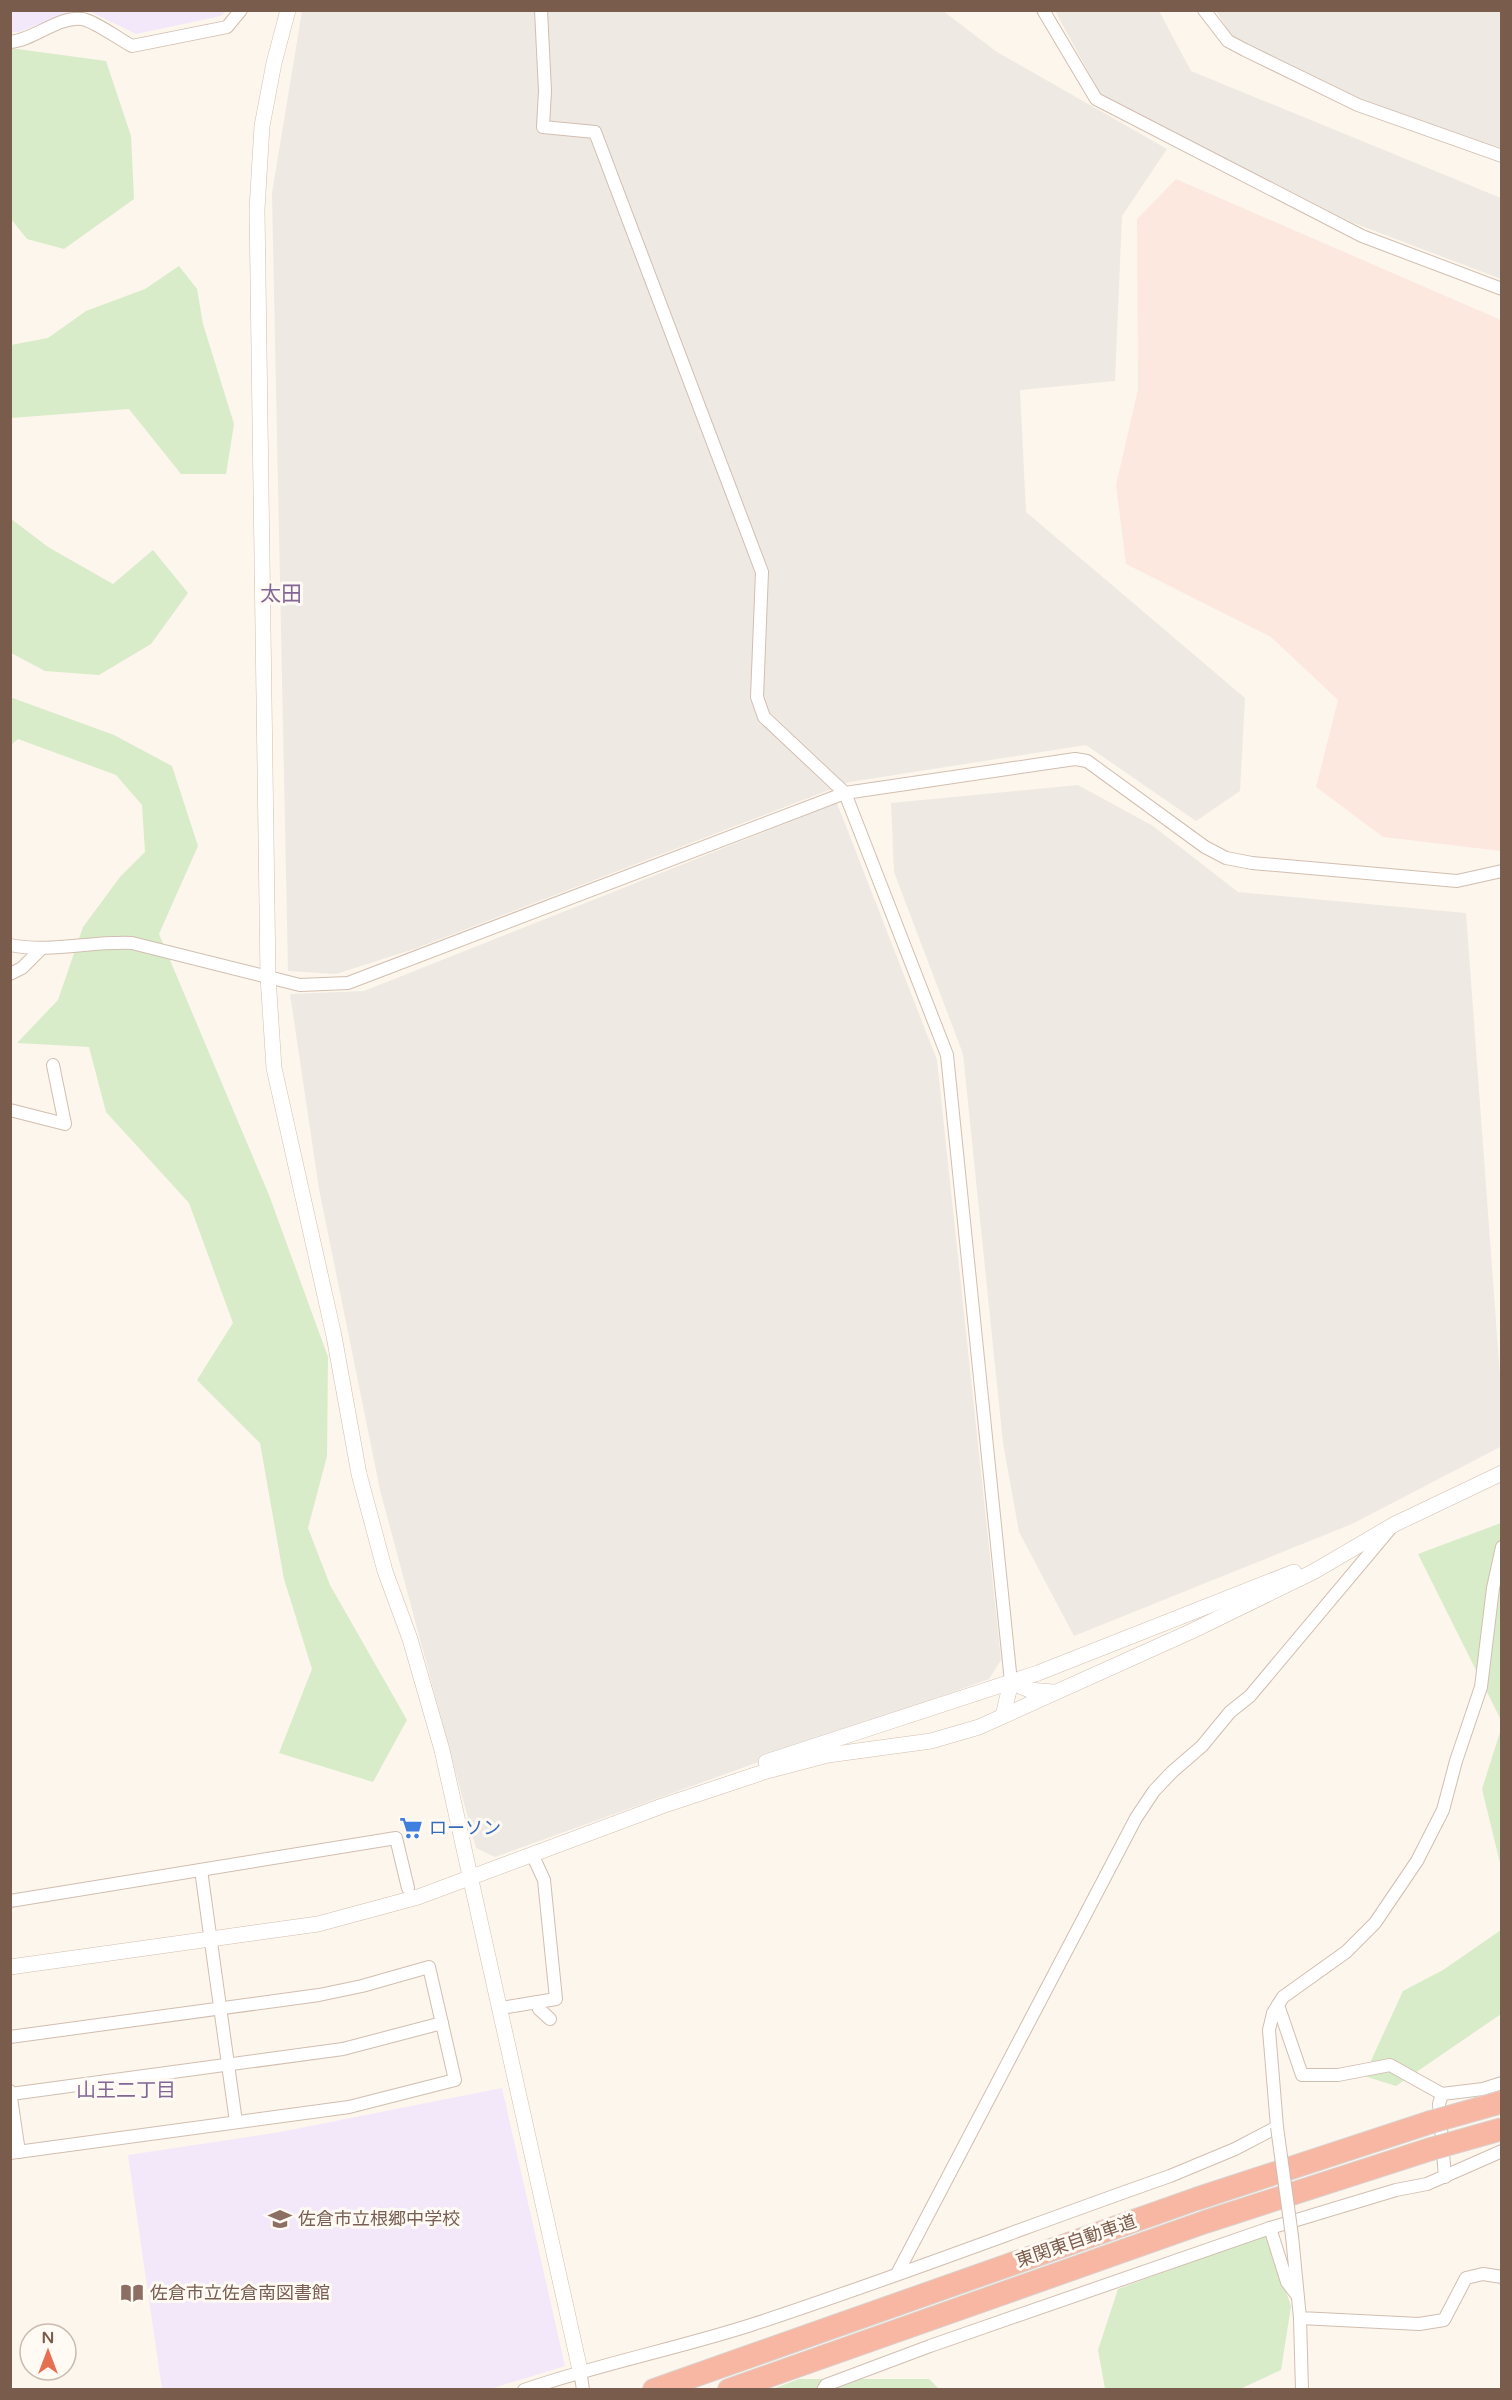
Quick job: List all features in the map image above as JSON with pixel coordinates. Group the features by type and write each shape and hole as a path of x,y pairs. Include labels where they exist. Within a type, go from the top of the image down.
{"highway":[{"name":"東関東自動車道","path":"654,2390 1196,2199 1431,2122 1502,2102"},
{"name":"東関東自動車道","path":"729,2390 1194,2226 1502,2128"}],"street":[{"path":"10,42 20,42 69,20 84,19 132,46 227,27 241,10"},
{"path":"288,10 274,63 262,126 257,208 268,977 274,1068 334,1336 359,1474 385,1571 410,1639 428,1698 472,1876 584,2390"},
{"path":"541,10 545,91 543,127 595,132 762,572 757,697 759,707 764,717 845,793 947,1055 1011,1682 1004,1716"},
{"path":"1043,10 1096,99 1362,236 1502,289"},
{"path":"1204,10 1228,41 1255,55 1359,105 1502,156"},
{"path":"10,945 42,948 106,942 132,943 300,985 330,986 366,978 845,793 1075,759 1087,761 1205,847 1226,858 1252,863 1457,881 1502,871"},
{"path":"10,974 22,968 42,948"},
{"path":"10,1110 65,1125 53,1065"},
{"path":"10,1967 318,1924 361,1914 418,1897 662,1806 767,1772 828,1755 931,1741 979,1727 1212,1621 1313,1572 1395,1524 1502,1473"},
{"path":"898,2272 1142,1809 1172,1772 1202,1746 1230,1712 1250,1696 1395,1524"},
{"path":"662,1806 684,1792 762,1763 1011,1682 1359,1546"},
{"path":"1302,2390 1300,2318 1292,2236 1277,2127 1269,2030 1283,1997 1346,1952 1375,1923 1417,1861 1443,1810 1456,1761 1481,1687 1493,1588 1502,1547"},
{"path":"1011,1682 1029,1690 1057,1692"},
{"path":"10,1901 396,1838 408,1888"},
{"path":"501,2008 556,1999 544,1880 532,1854"},
{"path":"201,1870 236,2122"},
{"path":"10,2037 319,1995 362,1986 429,1967 442,2023 455,2080 349,2106 15,2152 11,2092 228,2066 343,2049 442,2023"},
{"path":"537,2002 539,2009 550,2019"},
{"path":"1278,2005 1302,2075 1338,2075 1390,2065 1442,2094 1483,2089 1502,2083"},
{"path":"1442,2094 1439,2104 1445,2177"},
{"path":"524,2390 580,2370 656,2353 751,2325 1170,2176 1235,2149 1277,2127"},
{"path":"823,2390 826,2385 930,2346 1270,2228 1396,2190 1427,2184 1502,2151"},
{"path":"1270,2228 1287,2282 1297,2296"},
{"path":"1300,2318 1419,2324 1444,2320 1466,2278 1483,2274 1502,2277"}],"shaded area":[{"path":"11,10 73,11 19,32 11,32"},
{"path":"89,11 226,11 221,16 136,34"},
{"path":"302,11 943,11 997,52 1167,149 1122,216 1115,381 1020,390 1026,512 1245,698 1240,791 1196,821 1086,745 850,782 414,949 336,974 288,971 272,193"},
{"path":"1055,11 1159,11 1191,71 1501,198 1501,279 1351,222 1101,95"},
{"path":"1216,11 1501,11 1501,148 1358,99 1232,37"},
{"path":"1176,179 1501,320 1501,851 1383,837 1316,787 1338,700 1271,637 1126,564 1116,485 1138,389 1137,219"},
{"path":"1078,785 1153,826 1238,892 1466,913 1501,1390 1502,1446 1352,1524 1074,1636 1019,1532 1003,1443 963,1054 894,872 891,803"},
{"path":"837,803 937,1060 1001,1660 989,1679 495,1857 476,1848 380,1490 319,1189 290,994 364,991"},
{"path":"502,2088 565,2366 490,2389 162,2389 128,2155 280,2132"}],"green space":[{"path":"10,48 106,61 131,136 134,199 64,249 27,239 11,219"},
{"path":"179,266 197,289 203,324 234,424 226,474 181,474 129,409 11,418 11,345 48,338 86,311 145,289"},
{"path":"10,518 48,547 113,584 153,550 188,593 151,644 99,675 45,671 11,653"},
{"path":"10,697 114,735 172,766 198,846 159,934 269,1195 328,1357 327,1456 308,1528 330,1585 407,1720 373,1782 279,1753 312,1669 284,1579 260,1443 197,1380 233,1323 189,1203 106,1112 89,1047 17,1043 58,1000 83,927 120,877 145,852 142,805 116,775 18,739 11,745"},
{"path":"1501,1523 1501,1720 1418,1554"},
{"path":"1501,1729 1501,1867 1482,1789"},
{"path":"1501,1930 1501,2014 1396,2086 1364,2076 1403,1991 1443,1970"},
{"path":"1267,2234 1291,2306 1281,2370 1240,2389 1105,2389 1098,2350 1118,2289"},
{"path":"799,2379 929,2379 939,2389 770,2390"}],"place":[{"name":"ローソン","path":"411,1828"},
{"name":"佐倉市立根郷中学校","path":"280,2219"},
{"name":"佐倉市立佐倉南図書館","path":"132,2293"}],"district":[{"name":"太田","path":"281,594"},
{"name":"山王二丁目","path":"126,2091"}]}
